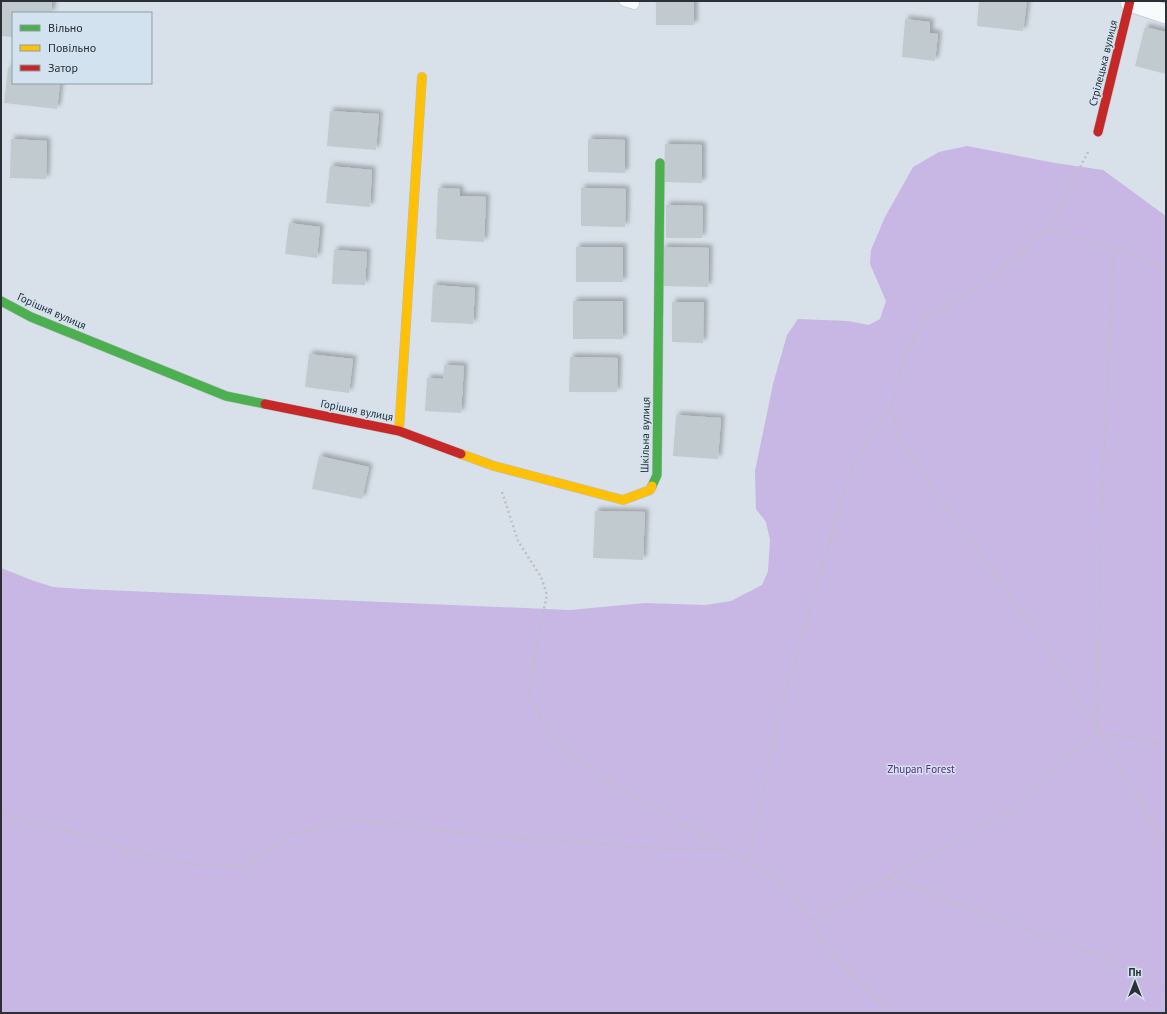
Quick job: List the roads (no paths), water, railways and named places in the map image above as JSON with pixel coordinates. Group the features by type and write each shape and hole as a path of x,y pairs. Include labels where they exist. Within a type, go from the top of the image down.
{"street":[{"path":"1130,2 1166,14"},
{"name":"Стрілецька вулиця","path":"1098,132 1130,2"},
{"name":"Горішня вулиця","path":"1,301 31,317 226,396 399,431 422,77"},
{"name":"Шкільна вулиця","path":"399,431 494,466 623,500 650,490 655,483 657,475 660,163"}],"park label":[{"name":"Zhupan Forest","path":"921,769"}]}
